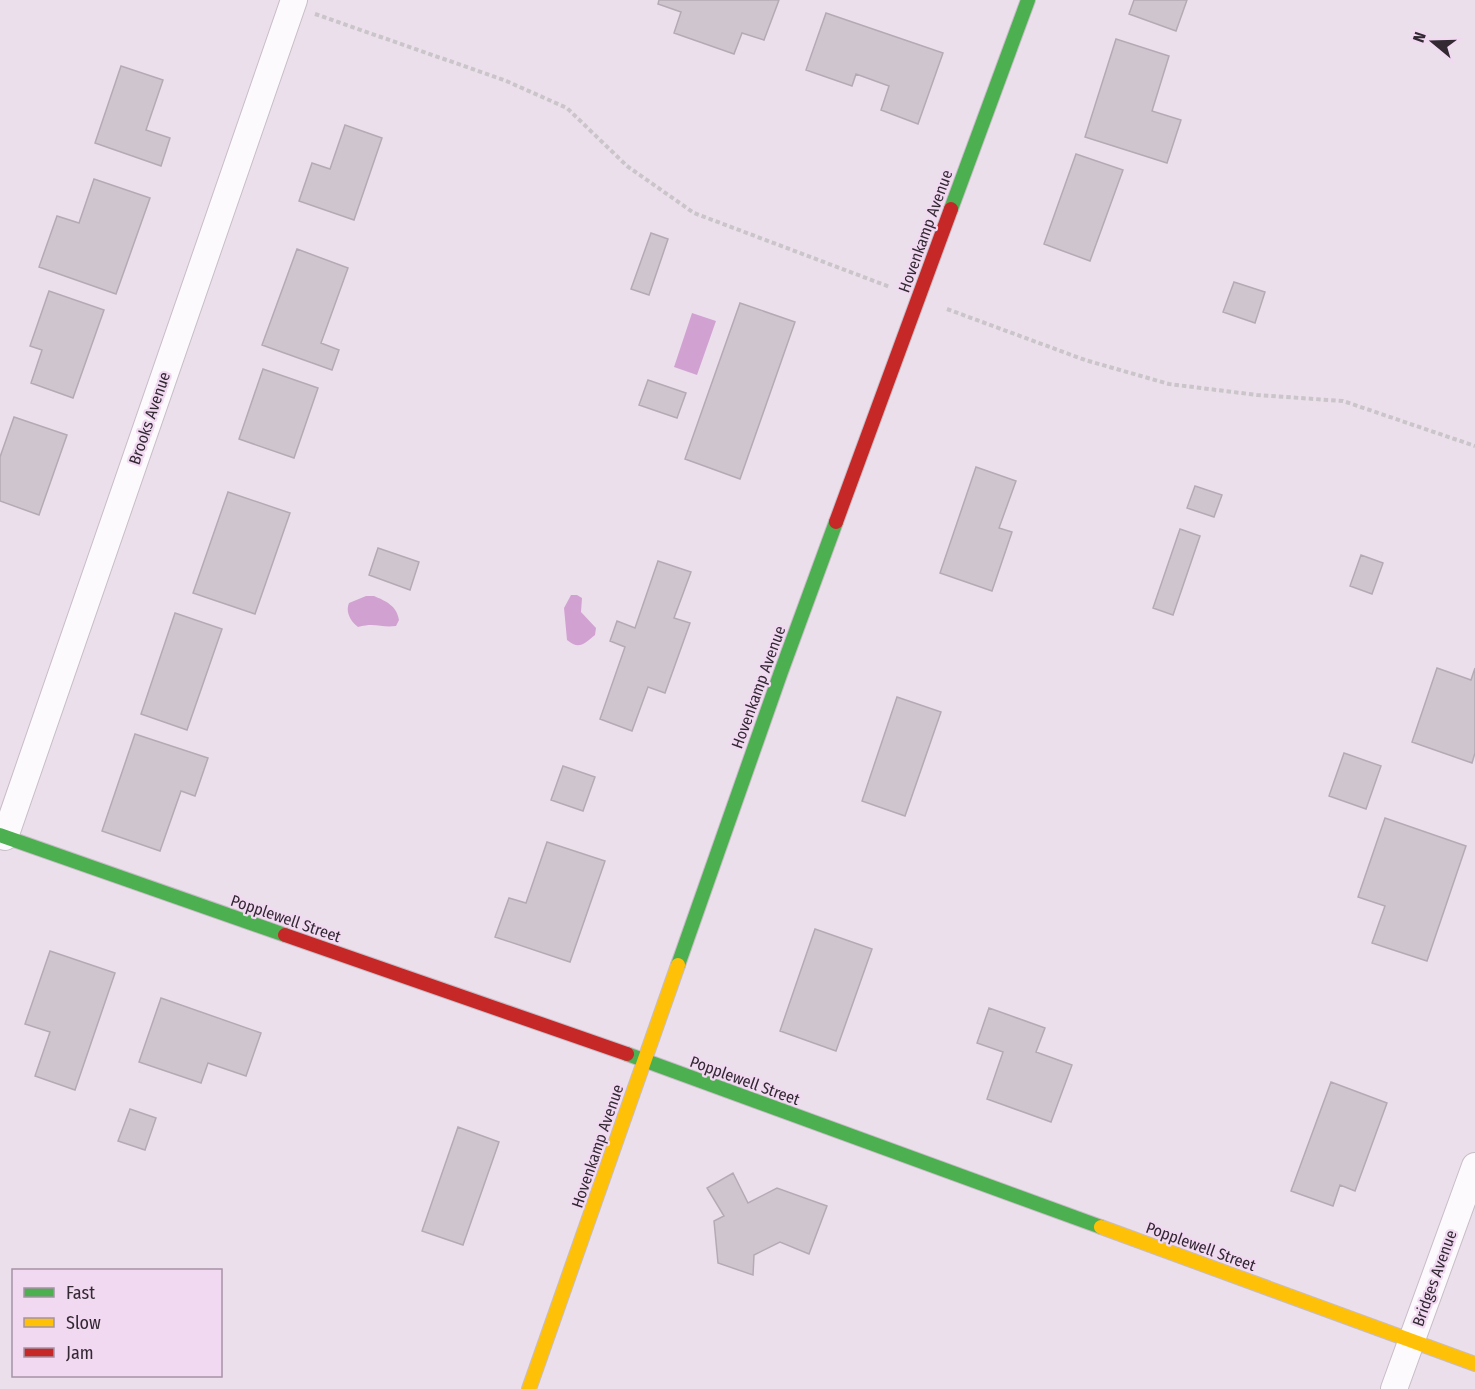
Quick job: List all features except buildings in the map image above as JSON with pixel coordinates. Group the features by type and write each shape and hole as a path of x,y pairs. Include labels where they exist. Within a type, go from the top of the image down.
{"street":[{"name":"Hovenkamp Avenue","path":"529,1389 781,672 1028,0"},
{"name":"Brooks Avenue","path":"2,836 292,3"},
{"name":"Popplewell Street","path":"2,836 644,1060 1475,1364"},
{"name":"Bridges Avenue","path":"1394,1389 1475,1166"}],"path":[{"path":"292,3 504,80 567,108 627,166 694,213 918,298 1085,360 1169,384 1257,395 1343,401 1475,446"}],"shaded area":[{"path":"692,313 716,321 697,375 674,367"},
{"path":"571,595 582,598 581,612 596,628 595,635 578,645 567,640 564,608"},
{"path":"366,596 374,596 387,602 396,611 399,620 396,626 358,627 353,622 348,613 349,603"}],"traffic: fast":[{"path":"951,209 1028,0"},
{"path":"678,965 836,522"},
{"path":"0,835 285,935"},
{"path":"627,1054 1101,1227"}],"traffic: slow":[{"path":"529,1389 678,965"},
{"path":"1101,1227 1475,1364"}],"traffic: jam":[{"path":"836,522 951,209"},
{"path":"285,935 627,1054"}]}
